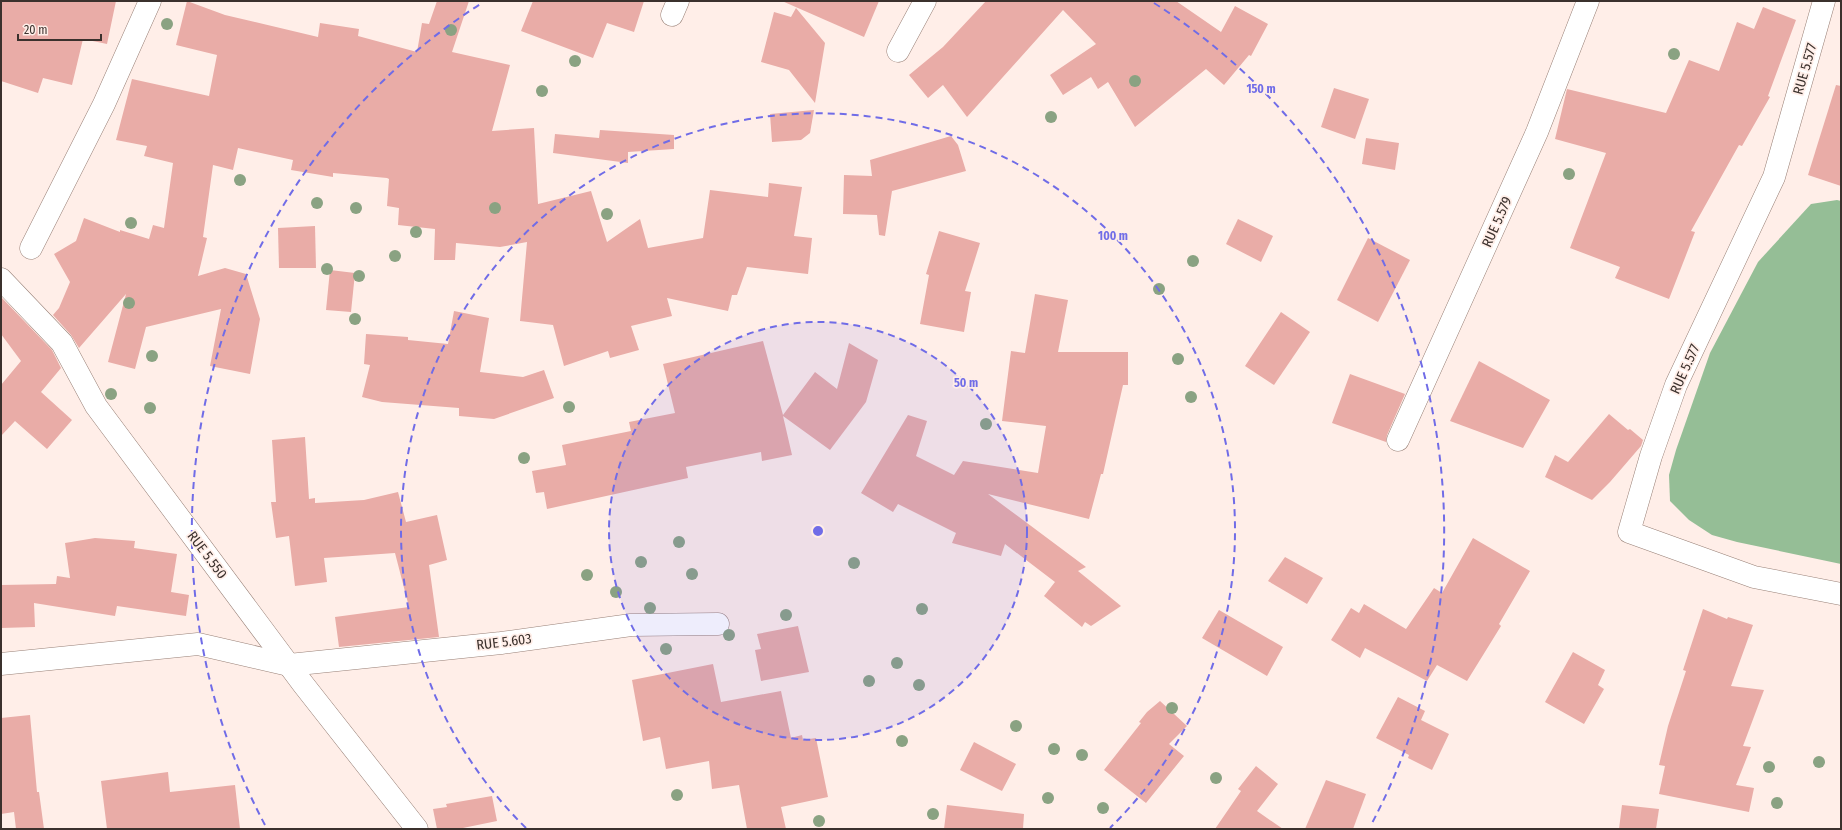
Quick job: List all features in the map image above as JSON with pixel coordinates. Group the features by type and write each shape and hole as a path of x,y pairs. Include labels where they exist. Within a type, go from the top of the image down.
{"street":[{"path":"31,248 104,104 150,1"},
{"path":"898,51 925,1"},
{"name":"RUE 5.579","path":"1398,440 1537,132 1588,1"},
{"name":"RUE 5.577","path":"1824,1 1774,178 1676,385 1651,456 1629,532 1754,577 1841,594"},
{"name":"RUE 5.550","path":"1,279 62,343 96,406 289,665 417,829"},
{"name":"RUE 5.603","path":"1,664 198,644 289,665 501,643 631,625 718,624"}],"green space":[{"path":"1837,200 1841,201 1841,564 1737,542 1712,535 1689,520 1670,501 1669,475 1676,450 1710,353 1758,262 1811,204"}],"building":[{"path":"1,1 116,1 107,44 83,39 72,85 43,78 38,93 1,81"},
{"path":"187,1 225,15 318,37 320,23 359,29 358,36 417,52 422,23 429,24 437,1 469,1 452,52 510,65 492,131 534,128 538,204 591,191 607,242 640,219 648,248 703,238 710,190 768,197 769,183 802,187 794,236 812,238 808,274 747,267 737,295 732,295 728,311 667,298 672,316 631,326 639,350 610,358 608,351 564,366 553,325 520,321 527,242 500,247 456,243 455,260 434,260 435,229 398,225 399,208 387,206 389,179 333,173 333,177 291,170 293,160 238,148 233,170 213,165 203,237 207,238 198,276 225,268 246,274 260,319 250,374 210,366 221,309 146,327 135,369 108,362 126,294 79,348 71,335 53,315 59,308 70,282 54,254 76,241 84,218 120,232 120,230 149,239 153,225 164,228 173,163 144,156 147,146 116,140 132,79 209,96 217,55 176,45"},
{"path":"533,1 644,1 634,32 607,23 593,58 521,31"},
{"path":"782,1 879,1 864,37"},
{"path":"986,1 1176,1 1221,32 1235,6 1268,24 1251,56 1249,55 1224,85 1206,69 1135,127 1108,82 1098,89 1091,77 1063,95 1050,75 1096,44 1063,10 967,117 943,85 928,98 909,75 943,47"},
{"path":"1763,7 1796,20 1768,96 1770,97 1742,146 1739,145 1691,231 1695,232 1669,299 1615,278 1620,267 1570,248 1606,153 1555,139 1567,89 1666,113 1689,60 1719,71 1737,22 1754,29"},
{"path":"796,8 825,43 815,103 789,70 761,62 774,12 791,17"},
{"path":"1836,85 1841,86 1841,186 1808,175"},
{"path":"1334,88 1369,99 1355,139 1321,127"},
{"path":"814,110 810,133 801,140 772,142 770,114"},
{"path":"600,130 674,135 674,149 628,152 628,163 553,153 555,134 599,138"},
{"path":"951,136 958,145 966,171 892,191 885,236 879,235 877,215 843,214 844,175 872,176 870,160"},
{"path":"1366,138 1399,143 1395,170 1362,164"},
{"path":"1238,219 1273,236 1261,262 1226,244"},
{"path":"315,226 316,268 279,268 278,228"},
{"path":"939,231 980,243 965,291 971,292 964,332 920,324 929,275 926,274"},
{"path":"1368,238 1410,260 1378,322 1337,300"},
{"path":"330,270 355,273 351,312 326,310"},
{"path":"1035,294 1068,300 1058,352 1128,352 1128,385 1123,385 1103,474 1101,474 1089,519 988,494 1086,567 1078,571 1121,606 1091,626 1085,622 1082,627 1044,596 1055,582 1005,544 1001,556 952,543 956,533 898,504 893,512 861,493 908,415 927,421 916,456 954,475 963,461 1038,473 1046,426 1002,421 1011,351 1025,353"},
{"path":"1,297 52,350 61,368 41,392 72,420 47,449 15,421 1,436 1,385 21,361 1,334"},
{"path":"454,311 489,318 480,372 523,377 544,370 554,398 494,419 459,416 459,408 382,402 362,397 370,365 364,364 366,334 408,337 408,340 448,344"},
{"path":"1281,312 1310,332 1274,385 1245,366"},
{"path":"763,341 783,415 815,372 837,389 849,343 878,360 866,402 830,450 783,416 792,455 762,461 761,452 686,467 688,478 547,509 544,492 536,493 532,471 566,465 562,445 631,431 629,422 675,413 663,364"},
{"path":"1479,361 1550,400 1523,448 1450,421"},
{"path":"1350,374 1405,394 1387,435 1386,442 1332,423"},
{"path":"1609,414 1643,440 1641,446 1610,482 1592,500 1545,477 1555,455 1568,462"},
{"path":"305,437 309,499 315,498 315,503 364,500 398,492 406,522 437,515 447,560 429,565 439,637 339,647 335,617 409,607 395,553 324,558 327,582 295,586 289,536 276,538 271,502 276,502 272,440"},
{"path":"95,538 135,541 134,548 177,554 171,592 189,595 186,616 117,606 115,616 34,603 35,627 1,628 1,585 56,584 57,576 70,578 65,543"},
{"path":"1473,538 1530,571 1499,624 1501,626 1467,681 1437,665 1427,681 1365,648 1360,658 1331,640 1351,608 1359,613 1364,604 1406,629 1434,588 1442,593"},
{"path":"1285,557 1323,578 1307,604 1268,581"},
{"path":"1703,609 1727,619 1728,617 1753,625 1731,686 1764,690 1743,746 1751,747 1736,785 1754,788 1749,812 1659,794 1665,766 1659,765 1668,726 1686,671 1683,670"},
{"path":"1219,610 1283,647 1267,676 1202,638"},
{"path":"798,626 809,672 761,681 755,650 761,649 757,634"},
{"path":"1573,652 1605,670 1598,685 1604,689 1584,724 1545,702"},
{"path":"713,664 721,702 781,691 791,738 802,735 803,740 816,738 828,797 781,807 786,829 747,829 739,785 712,789 709,761 666,769 660,737 643,741 632,680"},
{"path":"1398,697 1425,711 1421,720 1449,734 1432,770 1408,758 1409,755 1376,738"},
{"path":"1160,701 1187,726 1169,744 1184,756 1146,803 1104,770 1141,723 1139,722 1147,712"},
{"path":"30,715 37,792 39,792 44,829 16,829 14,812 1,814 1,718"},
{"path":"974,742 1016,764 1002,791 960,770"},
{"path":"1256,766 1278,784 1257,811 1283,829 1215,829 1241,791 1238,789"},
{"path":"168,772 170,792 235,785 240,829 107,829 101,781"},
{"path":"1326,780 1366,794 1353,829 1305,829"},
{"path":"492,796 497,821 458,829 437,829 433,809 447,807 446,804"},
{"path":"947,805 1024,814 1023,829 944,829"},
{"path":"1622,805 1659,809 1656,829 1619,829"}]}
